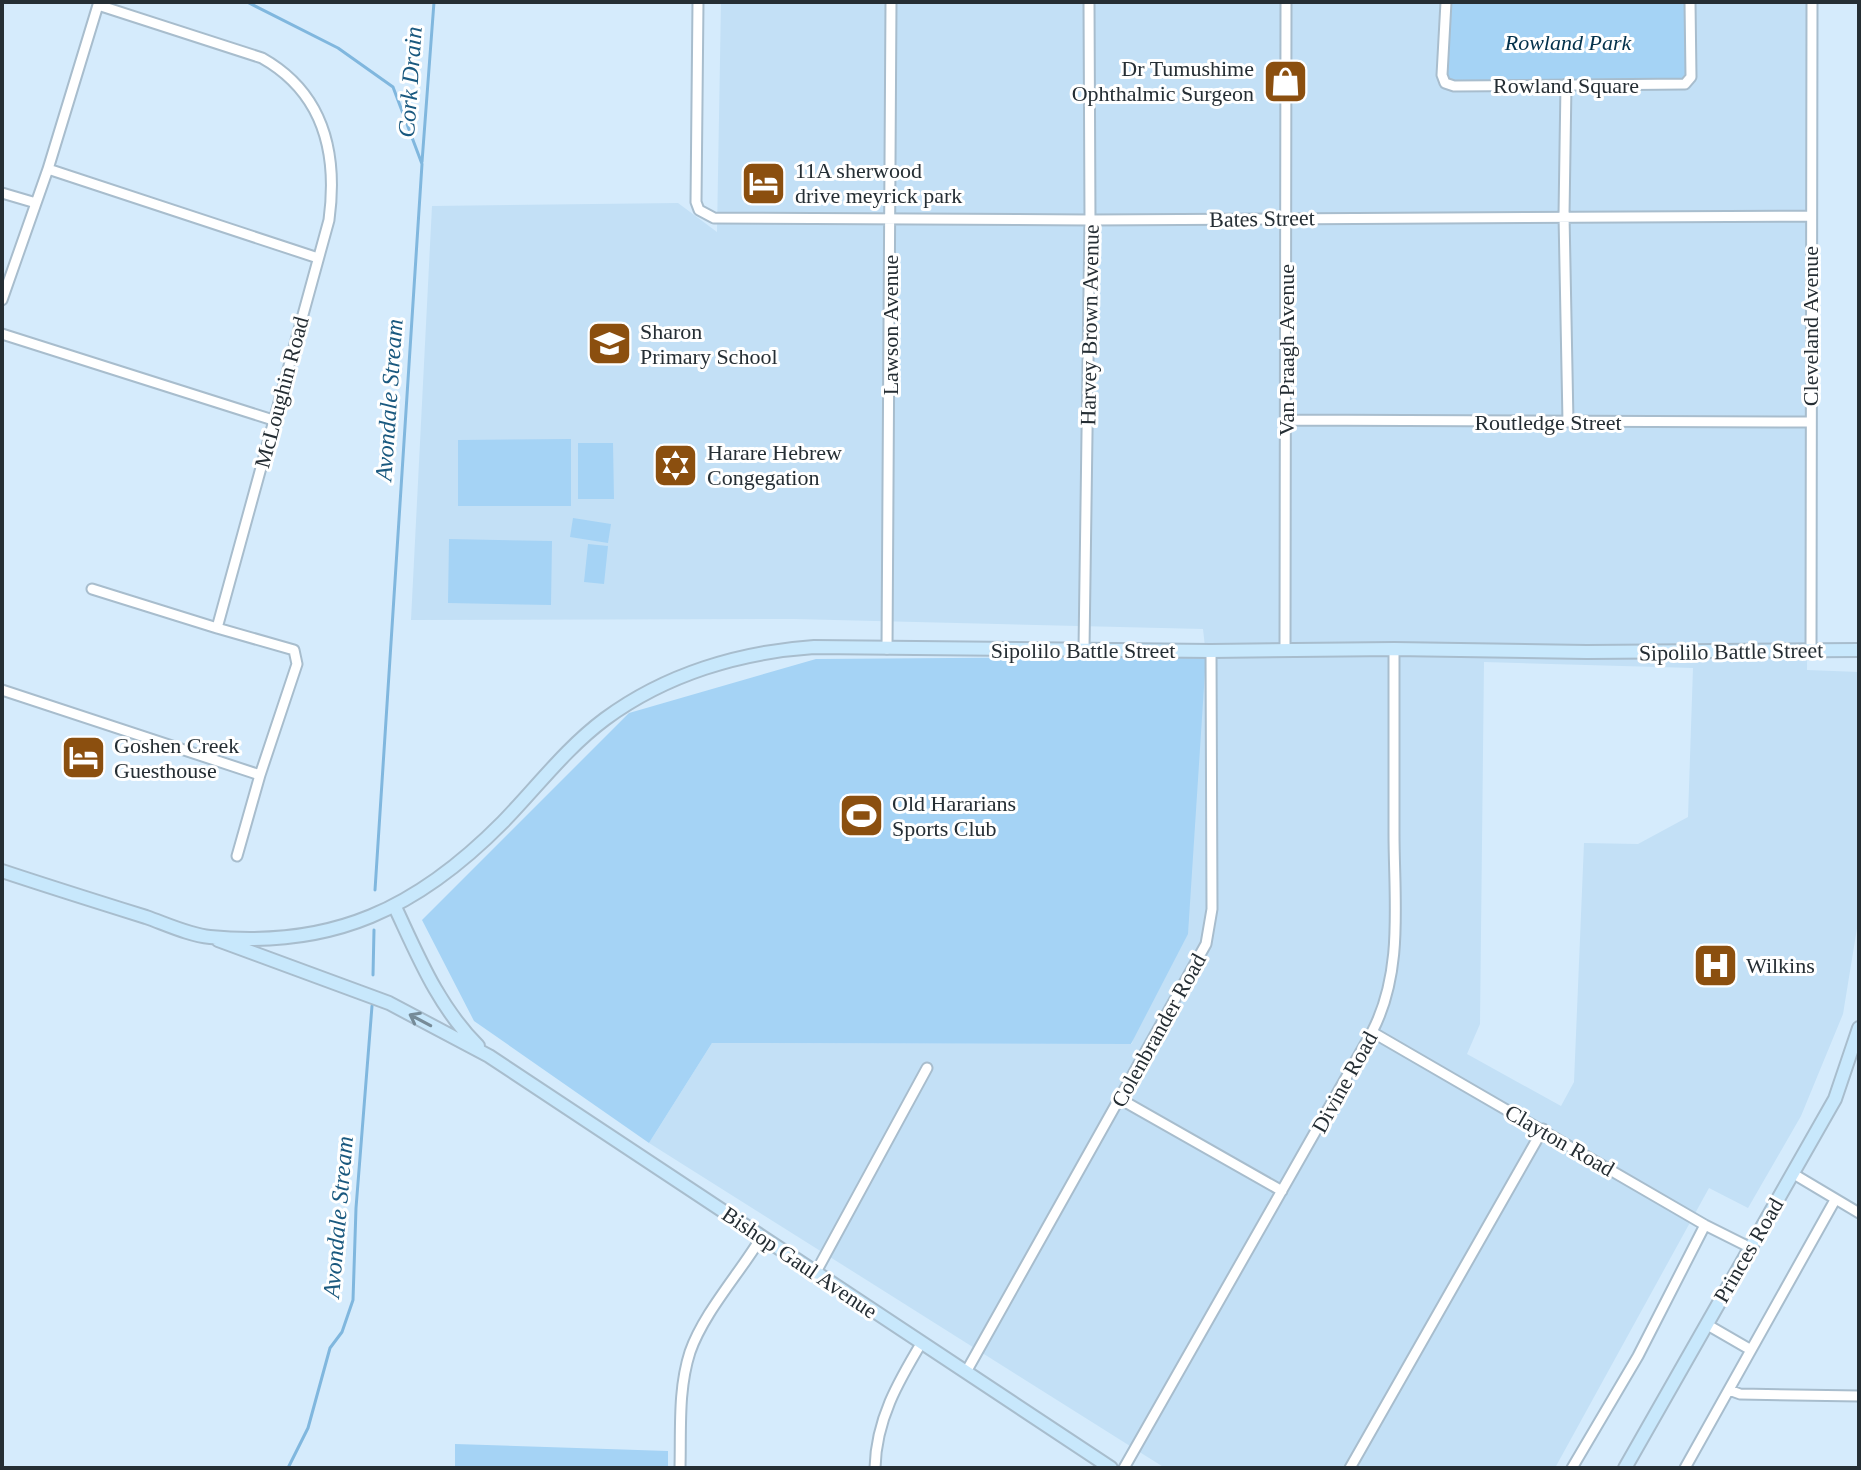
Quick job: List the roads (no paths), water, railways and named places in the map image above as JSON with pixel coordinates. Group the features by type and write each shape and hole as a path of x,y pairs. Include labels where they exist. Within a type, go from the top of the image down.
{"main road":[{"name":"Sipolilo Battle Street","path":"395,907 467,858 577,743 603,721 655,688 712,666 772,651 814,647 1211,651 1859,650"},
{"path":"2,871 331,980 389,1003 489,1056"},
{"path":"208,937 267,937 323,931 364,921 395,907 437,994 455,1021 489,1056"},
{"name":"Princes Road","path":"1625,1468 1835,1099 1859,1028"},
{"name":"Bishop Gaul Avenue","path":"489,1056 1111,1468"}],"street":[{"name":"Bates Street","path":"698,2 696,202 699,210 714,218 1090,220 1810,216"},
{"name":"Lawson Avenue","path":"887,649 891,2"},
{"name":"Harvey Brown Avenue","path":"1084,649 1090,220 1089,2"},
{"name":"Van Praagh Avenue","path":"1285,650 1286,2"},
{"name":"Rowland Square","path":"1446,2 1442,75 1445,83 1454,86 1685,84 1691,77 1690,2"},
{"name":"Cleveland Avenue","path":"1811,650 1812,2"},
{"path":"2,300 48,169 97,4"},
{"name":"McLoughin Road","path":"97,4 262,58 284,71 299,86 328,143 332,170 329,220 217,628"},
{"path":"1566,84 1564,215 1568,422"},
{"path":"48,169 318,258"},
{"path":"2,193 36,203"},
{"path":"2,334 273,420"},
{"name":"Routledge Street","path":"1286,420 1810,422"},
{"path":"92,589 294,650 297,664 237,856"},
{"name":"Divine Road","path":"1124,1468 1372,1032 1388,995 1393,964 1394,649"},
{"name":"Colenbrander Road","path":"966,1372 1197,964 1211,926 1211,651"},
{"path":"2,690 260,775"},
{"name":"Clayton Road","path":"1372,1032 1705,1225 1749,1247"},
{"path":"816,1272 927,1068"},
{"path":"1120,1099 1282,1191"},
{"path":"1350,1468 1543,1129"},
{"path":"1792,1173 1859,1213"},
{"path":"1685,1468 1835,1200"},
{"path":"1572,1468 1638,1356 1705,1225"},
{"path":"680,1468 681,1398 691,1349 700,1330 762,1236"},
{"path":"1706,1324 1751,1350"},
{"path":"875,1468 878,1436 885,1411 922,1342"},
{"path":"1729,1390 1740,1394 1859,1396"}],"waterway":[{"name":"Avondale Stream","path":"247,2 338,48 393,87 422,164 375,890"},
{"name":"Cork Drain","path":"422,162 434,2"},
{"name":"Avondale Stream","path":"373,975 374,930"},
{"name":"Avondale Stream","path":"288,1468 308,1428 330,1348 342,1332 353,1300 356,1208 372,1006"}],"place":[{"name":"Dr Tumushime Ophthalmic Surgeon","path":"1285,81"},
{"name":"11A sherwood drive meyrick park","path":"764,183"},
{"name":"Sharon Primary School","path":"609,344"},
{"name":"Harare Hebrew Congegation","path":"676,465"},
{"name":"Goshen Creek Guesthouse","path":"83,758"},
{"name":"Old Hararians Sports Club","path":"861,816"},
{"name":"Wilkins","path":"1715,965"}],"park label":[{"name":"Rowland Park","path":"1568,42"}]}
